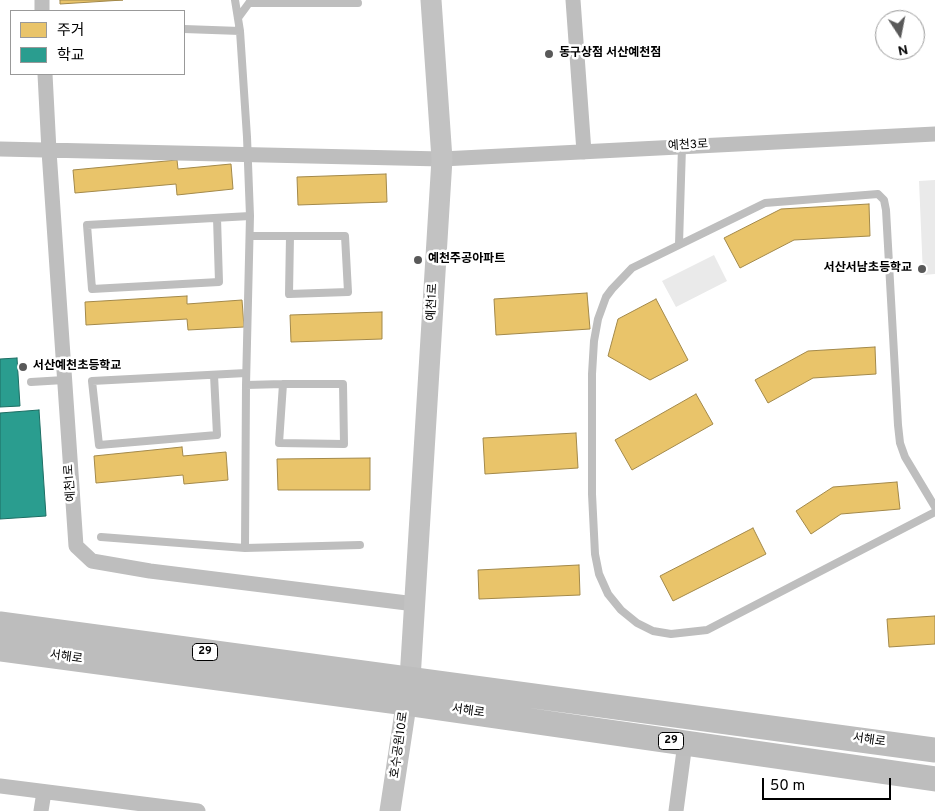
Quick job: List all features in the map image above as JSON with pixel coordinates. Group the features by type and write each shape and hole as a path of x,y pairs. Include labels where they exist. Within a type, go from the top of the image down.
{"main road":[{"name":"서해로","path":"0,624 935,750"},
{"name":"서해로","path":"0,649 406,703 935,779"}],"street":[{"name":"예천1로","path":"410,679 442,159 431,0"},
{"path":"573,0 584,152"},
{"name":"예천1로","path":"45,75 76,546 92,561 150,571 414,604"},
{"name":"예천3로","path":"0,149 442,159 935,134"},
{"name":"호수공원10로","path":"390,811 410,679"},
{"path":"676,811 685,743"},
{"path":"0,786 198,811"},
{"path":"41,811 44,792"}],"lane":[{"path":"235,0 240,31 250,216 246,373 245,548"},
{"path":"238,18 249,3 358,3"},
{"path":"185,29 240,31"},
{"path":"679,244 682,146"},
{"path":"935,507 904,457 900,443 886,210 881,196 873,193 765,203 632,268 606,297 596,328 592,374 592,494 596,554 599,574 604,585 621,610 645,627 661,633 680,634 707,630 935,512"},
{"path":"217,218 219,282 92,289 87,226 217,218 250,216"},
{"path":"250,236 290,236 345,236 348,292 289,294 290,236"},
{"path":"214,375 217,435 99,445 92,381 246,373"},
{"path":"31,382 64,380"},
{"path":"246,384 283,384 344,384 344,444 279,443 283,384"},
{"path":"101,537 245,548 360,546"}],"shaded area":[{"path":"935,180 935,274 923,275 919,181"},
{"path":"714,255 727,281 676,307 662,281"}],"building: 주거":[{"path":"60,0 123,0 60,4"},
{"path":"177,160 178,169 231,164 233,189 177,195 176,184 75,193 73,170"},
{"path":"386,174 387,202 298,205 297,177"},
{"path":"869,204 870,236 794,240 740,268 724,238 781,209"},
{"path":"587,293 590,329 496,335 494,299"},
{"path":"187,296 187,304 242,300 244,327 188,330 187,319 86,325 85,302"},
{"path":"656,299 688,360 650,380 608,356 618,319"},
{"path":"382,312 382,339 291,342 290,315"},
{"path":"875,347 876,374 813,378 768,403 755,380 808,351"},
{"path":"696,394 713,424 632,470 615,440"},
{"path":"576,433 578,468 485,474 483,438"},
{"path":"182,447 183,456 226,452 228,480 184,484 183,475 96,483 94,456"},
{"path":"370,458 370,490 278,490 277,459"},
{"path":"897,482 900,509 841,514 811,534 796,511 833,487"},
{"path":"753,528 766,554 673,601 660,576"},
{"path":"579,565 580,595 479,599 478,570"},
{"path":"935,616 935,644 889,647 887,619"}],"building: 학교":[{"name":"서산예천초등학교","path":"17,358 20,406 0,407 0,359"},
{"name":"서산예천초등학교","path":"39,410 46,516 0,519 0,413"}],"place":[{"name":"동구상점 서산예천점","path":"549,54"},
{"name":"예천주공아파트","path":"418,260"},
{"name":"서산서남초등학교","path":"922,269"},
{"name":"서산예천초등학교","path":"23,367"}]}
